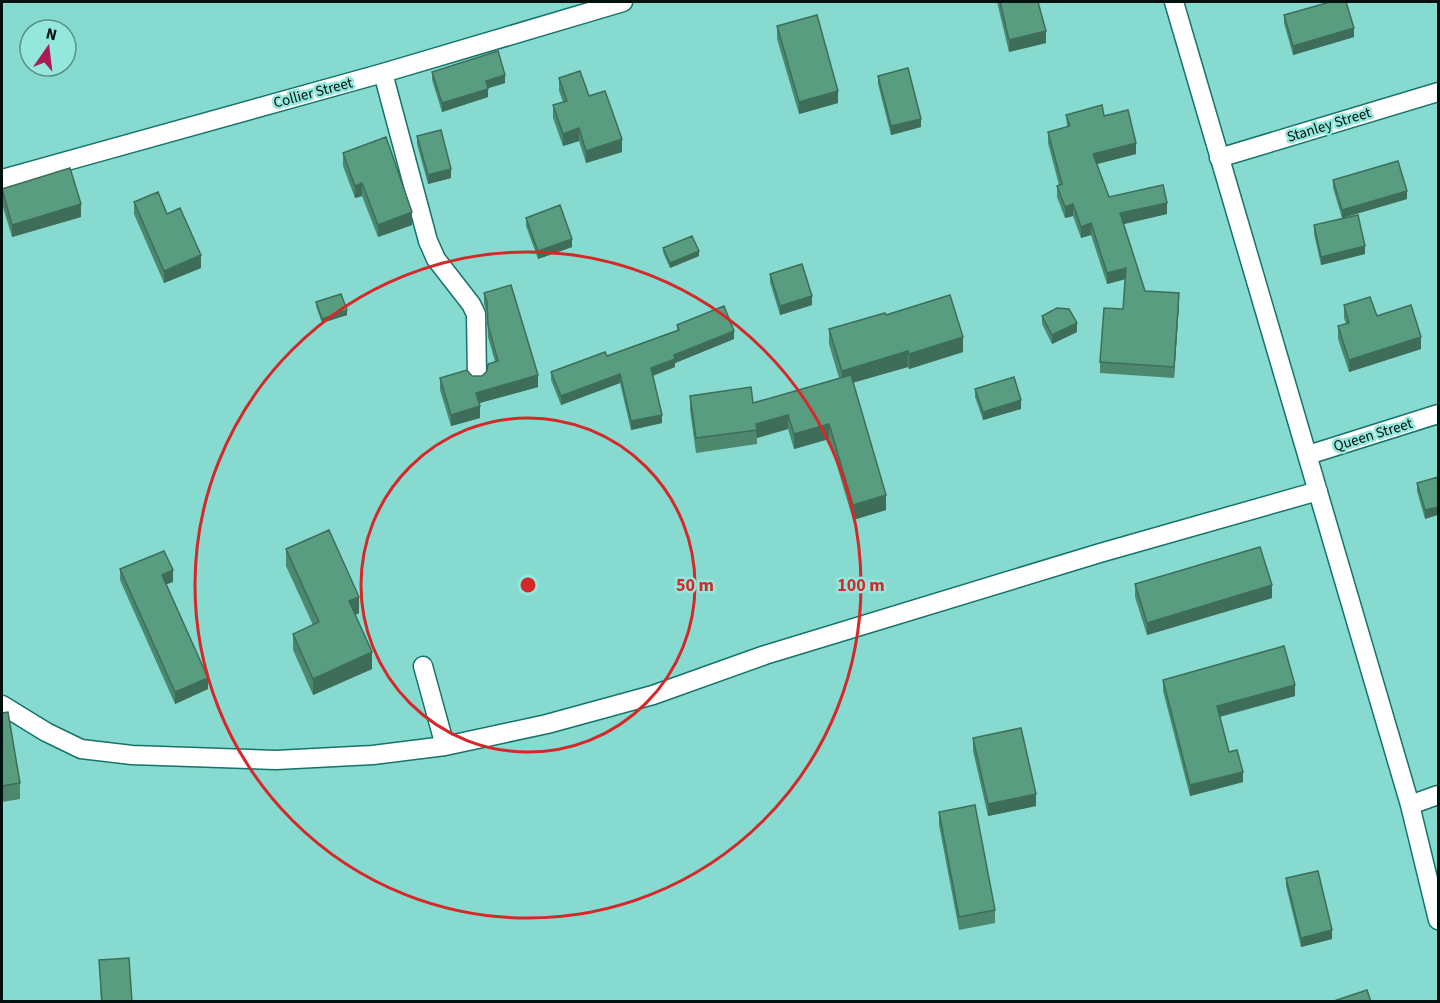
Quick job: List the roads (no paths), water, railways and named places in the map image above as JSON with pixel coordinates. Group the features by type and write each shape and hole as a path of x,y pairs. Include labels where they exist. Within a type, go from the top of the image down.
{"street":[{"name":"Collier Street","path":"2,179 383,73 623,2"},
{"path":"1174,2 1410,805 1438,920"},
{"path":"383,73 428,241 436,259 471,304 476,314 477,377"},
{"name":"Stanley Street","path":"1219,159 1438,92"},
{"name":"Queen Street","path":"1308,455 1438,414"},
{"path":"2,705 46,732 81,749 132,755 276,760 373,756 445,746 547,724 653,695 765,655 1100,553 1318,491"},
{"path":"423,666 445,746"},
{"path":"1410,805 1438,795"}]}
